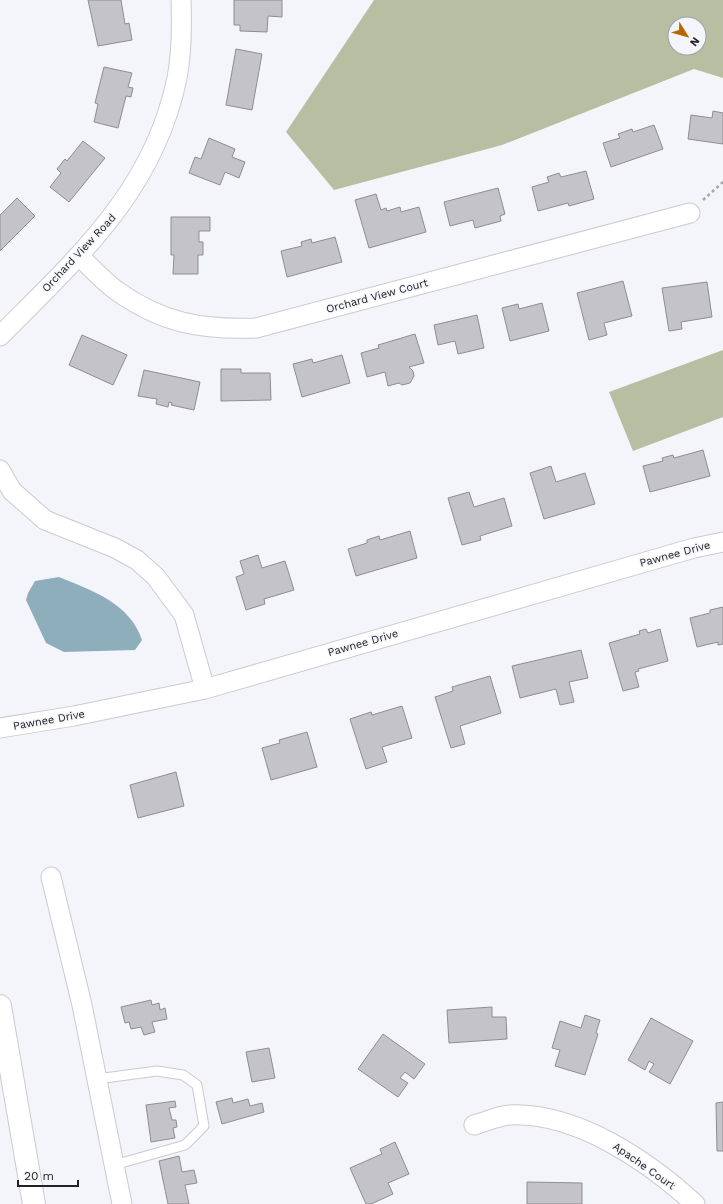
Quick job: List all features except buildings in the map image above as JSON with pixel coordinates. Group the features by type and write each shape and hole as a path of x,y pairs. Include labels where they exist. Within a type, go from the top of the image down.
{"main road":[{"path":"0,1006 34,1204"}],"street":[{"name":"Orchard View Road","path":"0,336 79,256 122,204 146,167 164,126 177,78 182,38 181,0"},
{"name":"Orchard View Court","path":"79,256 116,291 147,310 188,325 221,329 256,328 690,213"},
{"path":"0,470 12,491 45,520 115,548 137,560 156,578 184,615 205,689"},
{"name":"Pawnee Drive","path":"0,728 74,716 205,689 686,550 723,542"},
{"path":"51,877 82,1005 122,1204"},
{"name":"Apache Court","path":"474,1126 508,1115 555,1119 606,1140 643,1162 695,1204"}],"lane":[{"path":"97,1079 157,1071 183,1075 197,1085 204,1126 185,1145 114,1165"}],"path":[{"path":"690,213 723,182"}],"green space":[{"path":"374,0 723,0 723,78 694,69 502,145 334,190 286,132"},
{"path":"723,350 723,417 633,451 609,392"}],"water":[{"path":"59,577 96,593 119,607 136,627 142,640 135,650 64,652 46,643 26,600 35,581"}]}
